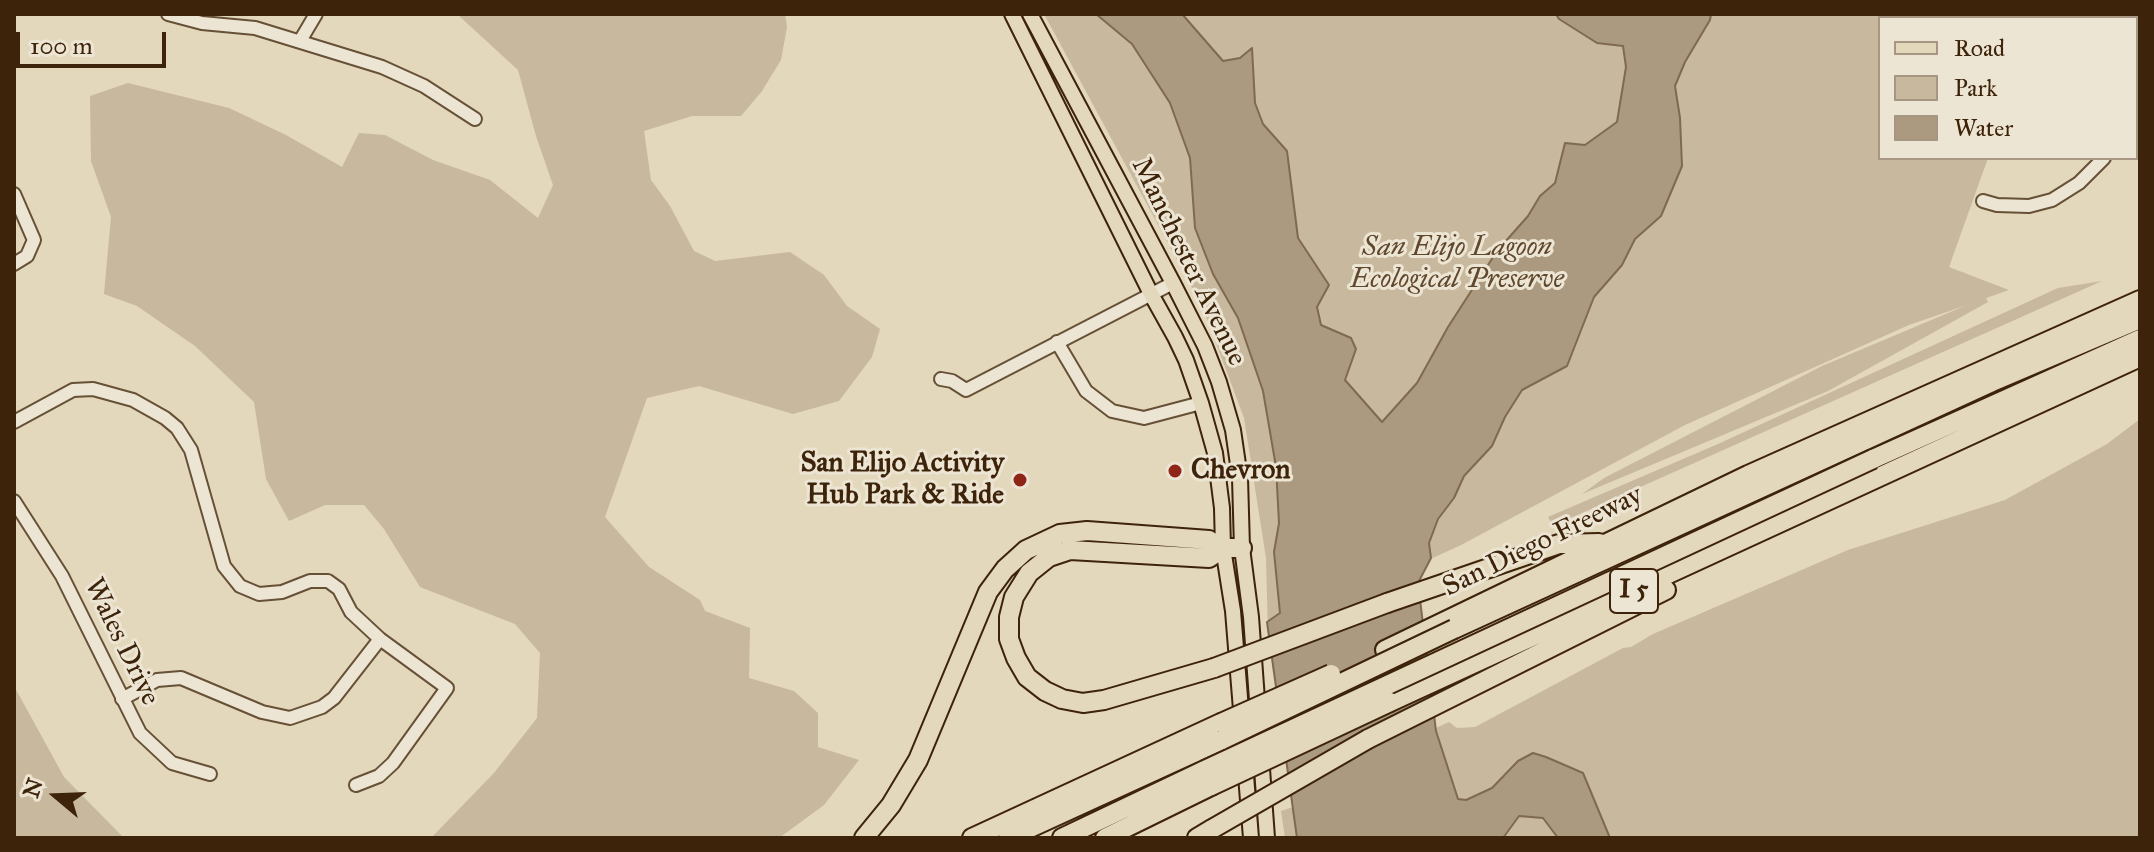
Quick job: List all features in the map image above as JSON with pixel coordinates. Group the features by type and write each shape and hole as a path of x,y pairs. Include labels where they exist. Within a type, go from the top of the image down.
{"highway":[{"name":"San Diego Freeway","path":"972,838 1222,732 1454,623 1606,542 1864,421 2140,300"},
{"path":"1454,623 2140,319"},
{"path":"1062,838 1208,778 1873,459 2140,339"},
{"name":"I 5","path":"1105,838 1208,778 1878,480 2140,357"},
{"path":"1204,833 1368,739 1878,480"},
{"path":"864,838 891,805 918,760 988,592 1005,569 1026,550 1060,534 1087,531 1209,540 1233,548"},
{"path":"1233,548 1209,558 1070,550 1049,557 1029,573 1014,597 1009,617 1009,639 1027,677 1062,699 1083,703 1104,700 1214,668 1559,544 1606,542"},
{"path":"1008,838 1222,732"}],"main road":[{"name":"Manchester Avenue","path":"1012,14 1186,360 1201,403 1215,453 1222,508 1251,617 1267,838"},
{"name":"Manchester Avenue","path":"1030,14 1205,346 1233,430 1240,478 1233,548 1233,611 1251,838"}],"street":[{"path":"168,14 202,23 255,28 382,67 424,86 475,119"},
{"path":"300,41 316,14"},
{"path":"1983,201 1997,205 2029,206 2052,200 2079,183 2102,160"},
{"path":"14,194 34,240 27,256 14,264"},
{"path":"941,379 952,381 966,390 1173,283"},
{"path":"1057,342 1086,391 1112,411 1144,418 1201,403"},
{"path":"14,422 73,390 93,389 133,400 165,418 177,428 191,450 224,566 240,586 259,594 282,592 310,581 328,581 339,589 351,612 380,639 447,688 393,763 379,776 356,785"},
{"name":"Wales Drive","path":"14,501 62,576 140,733 161,755 187,770 210,774"},
{"path":"122,699 157,680 181,678 262,712 290,718 322,707 334,698 380,639"}],"green space":[{"path":"457,14 785,14 787,27 781,60 762,91 741,116 692,116 644,131 651,180 670,206 694,251 715,261 790,252 824,275 847,306 880,329 872,357 839,401 793,414 699,386 647,398 605,517 649,567 700,600 705,611 750,628 749,678 794,691 818,713 818,747 859,760 824,805 779,838 431,838 494,773 537,718 540,653 515,624 420,587 384,529 364,505 325,505 289,521 266,479 254,402 195,346 137,306 104,294 111,217 91,161 90,96 128,83 229,108 286,135 342,167 359,133 385,135 433,160 490,180 538,218 553,185 518,70"},
{"name":"San Elijo Lagoon Ecological Preserve","path":"1044,14 2040,14 1878,16 1878,160 1987,160 1949,267 2009,290 1986,298 1988,302 1828,391 1582,494 1604,478 1822,366 1967,305 1909,325 1685,425 1461,545 1268,634 1266,558 1244,418 1203,308"},
{"path":"2102,281 1553,526 1548,517 1718,444 2058,288"},
{"path":"2140,419 2140,838 1285,838 1281,811 1443,757 1436,728 1449,722 1457,728 1475,727 1623,648 1848,550 2005,500 2107,444"},
{"path":"14,686 64,777 124,838 14,838"}],"water":[{"path":"1096,14 1182,14 1223,61 1240,58 1252,48 1255,103 1263,124 1287,151 1298,238 1329,285 1317,307 1321,325 1351,338 1356,349 1345,380 1382,422 1417,383 1448,327 1497,251 1528,216 1540,196 1555,183 1565,143 1585,145 1617,122 1626,67 1623,46 1597,43 1556,14 1711,14 1675,86 1682,166 1661,216 1635,239 1622,265 1594,297 1567,366 1522,390 1492,446 1464,476 1454,498 1438,519 1429,543 1431,558 1418,583 1436,731 1458,799 1466,800 1492,788 1518,761 1533,753 1583,773 1610,838 1558,838 1543,818 1519,816 1503,838 1297,838 1267,622 1280,613 1274,552 1279,523 1276,467 1263,391 1238,318 1213,274 1195,228 1190,158 1170,103 1132,44"}],"place":[{"name":"Chevron","path":"1175,471"},
{"name":"San Elijo Activity Hub Park & Ride","path":"1020,480"}]}
